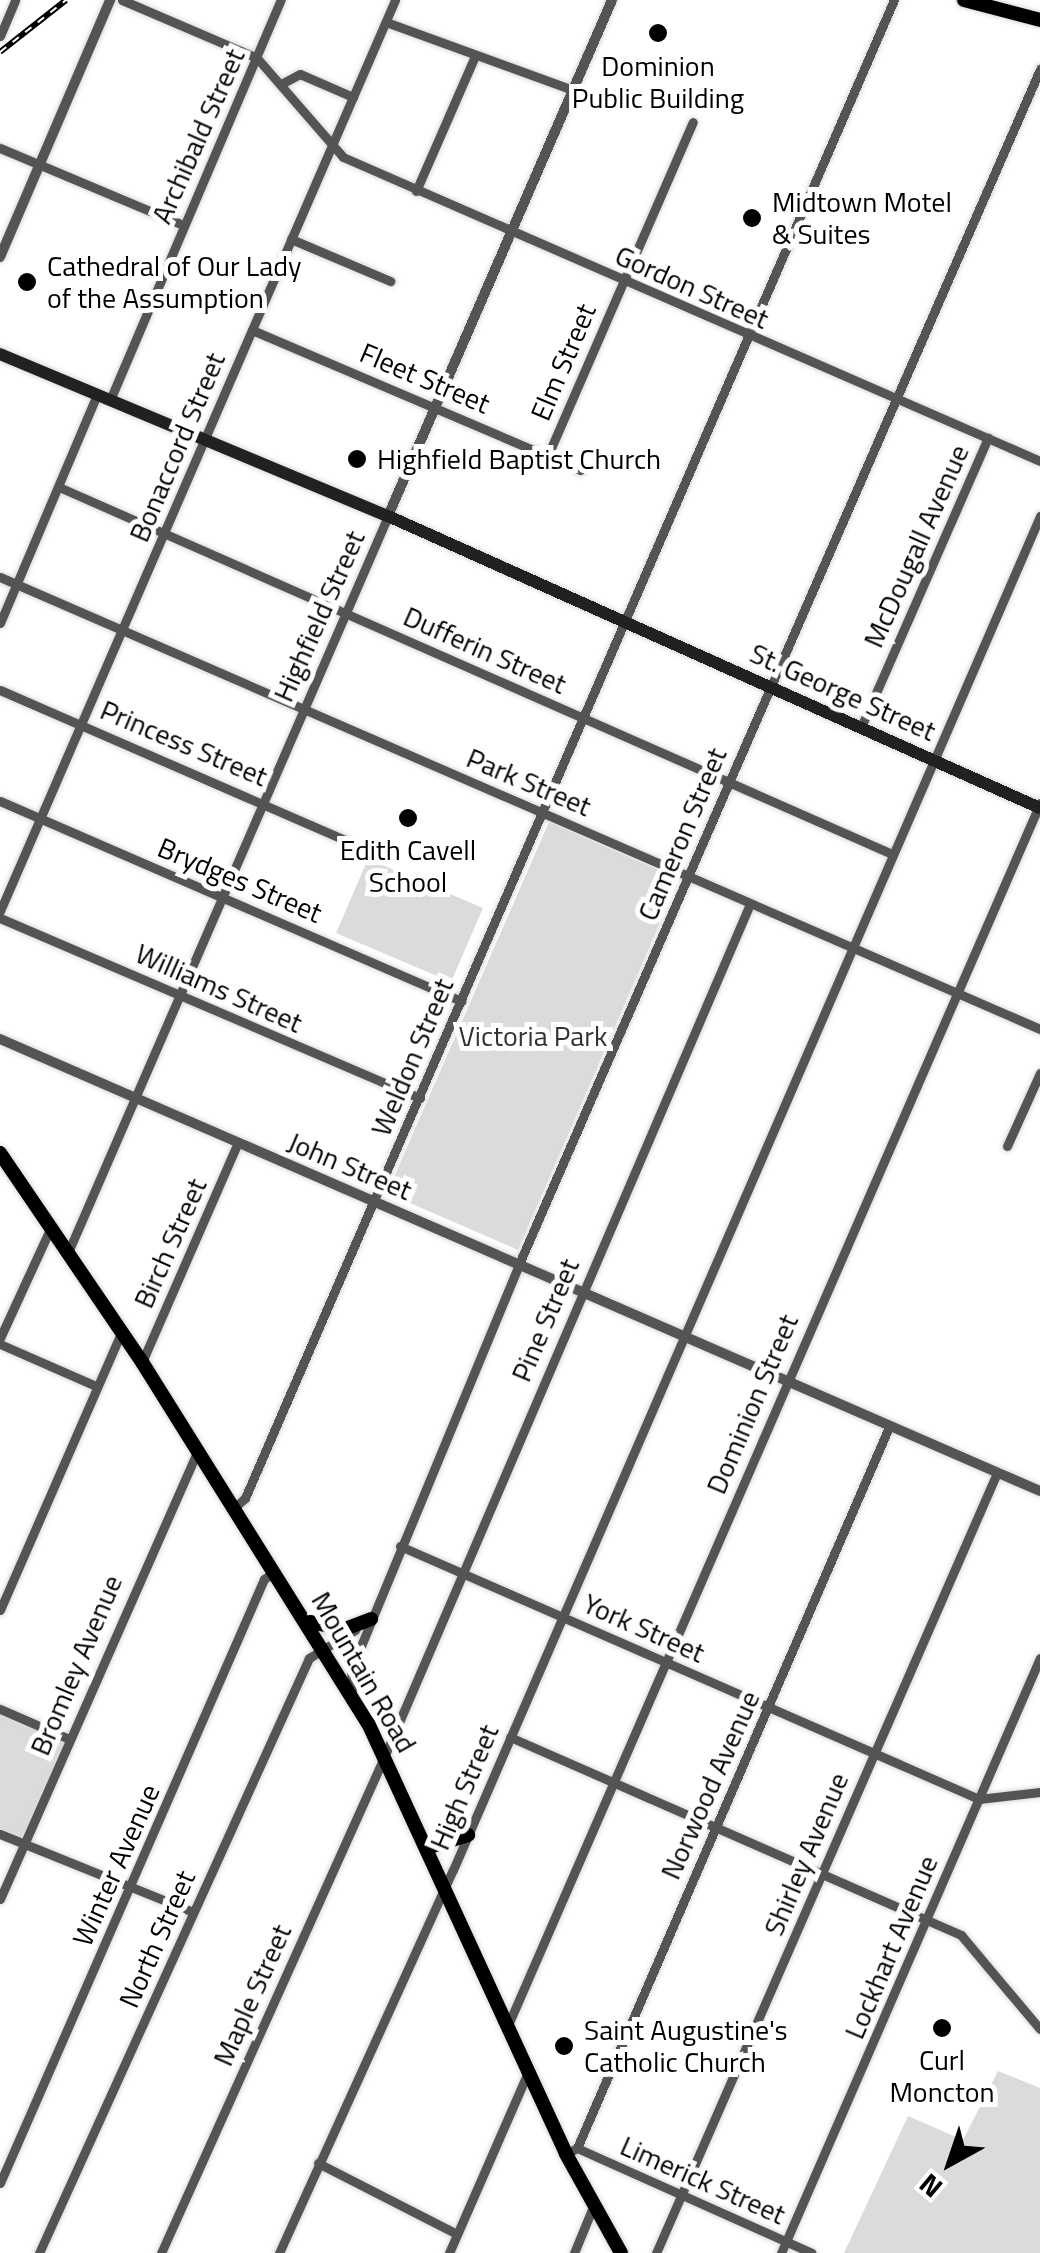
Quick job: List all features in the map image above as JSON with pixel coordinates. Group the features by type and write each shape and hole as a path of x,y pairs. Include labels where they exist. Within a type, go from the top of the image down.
{"main road":[{"path":"964,0 1040,20"},
{"name":"St. George Street","path":"0,354 388,516 1039,806"},
{"name":"Mountain Road","path":"0,1153 122,1331 352,1696 429,1847 528,2072 621,2253"},
{"path":"306,1621 345,1629 372,1618"},
{"path":"429,1847 468,1835"}],"street":[{"path":"0,36 16,0"},
{"path":"0,257 110,0"},
{"path":"122,0 257,58 283,83 331,145"},
{"name":"Archibald Street","path":"0,623 58,488 184,225 281,0"},
{"name":"Bonaccord Street","path":"0,914 395,0"},
{"name":"Highfield Street","path":"69,1250 183,997 302,709 612,0"},
{"name":"Weldon Street","path":"234,1507 245,1498 894,0"},
{"path":"386,22 572,90"},
{"path":"416,191 475,56"},
{"name":"Cameron Street","path":"352,1696 350,1670 519,1264 1040,69"},
{"path":"283,83 300,74 352,96"},
{"name":"Elm Street","path":"548,455 693,122"},
{"name":"Gordon Street","path":"331,145 343,157 416,191 1040,461"},
{"path":"0,148 184,225"},
{"path":"291,239 390,282"},
{"name":"Fleet Street","path":"252,330 437,405 580,470"},
{"name":"McDougall Avenue","path":"862,727 988,438"},
{"name":"Dufferin Street","path":"58,488 892,854"},
{"name":"High Street","path":"279,2253 468,1835 1040,516"},
{"name":"Park Street","path":"0,577 1040,1029"},
{"name":"Princess Street","path":"0,690 264,801 348,841"},
{"name":"Brydges Street","path":"0,802 461,1001"},
{"name":"Dominion Street","path":"508,2025 1039,806"},
{"name":"Pine Street","path":"385,1755 750,904"},
{"name":"Williams Street","path":"0,914 420,1098"},
{"name":"John Street","path":"0,1039 1040,1492"},
{"path":"1007,1146 1040,1074"},
{"name":"Birch Street","path":"142,1362 238,1142"},
{"path":"52,1224 0,1341 96,1386"},
{"path":"0,1610 122,1331"},
{"name":"Norwood Avenue","path":"571,2151 717,1828 889,1427"},
{"name":"Bromley Avenue","path":"0,1898 198,1450"},
{"name":"Shirley Avenue","path":"656,2253 997,1473"},
{"name":"York Street","path":"400,1546 979,1799"},
{"name":"Winter Avenue","path":"0,2182 264,1579 276,1570"},
{"path":"324,1651 372,1618"},
{"name":"North Street","path":"40,2253 309,1658 324,1651"},
{"name":"Lockhart Avenue","path":"781,2253 1040,1658"},
{"path":"0,1710 68,1739"},
{"path":"510,1737 823,1872 974,1944 1040,2029"},
{"name":"Maple Street","path":"161,2253 385,1755"},
{"path":"979,1799 1040,1792"},
{"path":"0,1834 193,1912"},
{"path":"450,2253 528,2072"},
{"name":"Limerick Street","path":"571,2151 812,2253"},
{"path":"318,2162 457,2234"},
{"path":"574,2253 594,2207"}],"green space":[{"name":"Victoria Park","path":"549,822 679,879 518,1250 387,1193"},
{"path":"368,859 483,908 451,982 336,933"},
{"path":"0,1709 69,1739 24,1844 0,1834"},
{"path":"998,2071 1040,2088 1040,2253 844,2253 908,2116 963,2140"}],"railway":[{"path":"0,52 66,0"}],"place":[{"name":"Dominion Public Building","path":"658,33"},
{"name":"Midtown Motel & Suites","path":"752,218"},
{"name":"Cathedral of Our Lady of the Assumption","path":"27,282"},
{"name":"Highfield Baptist Church","path":"357,459"},
{"name":"Edith Cavell School","path":"408,818"},
{"name":"Curl Moncton","path":"942,2028"},
{"name":"Saint Augustine's Catholic Church","path":"564,2046"}]}
